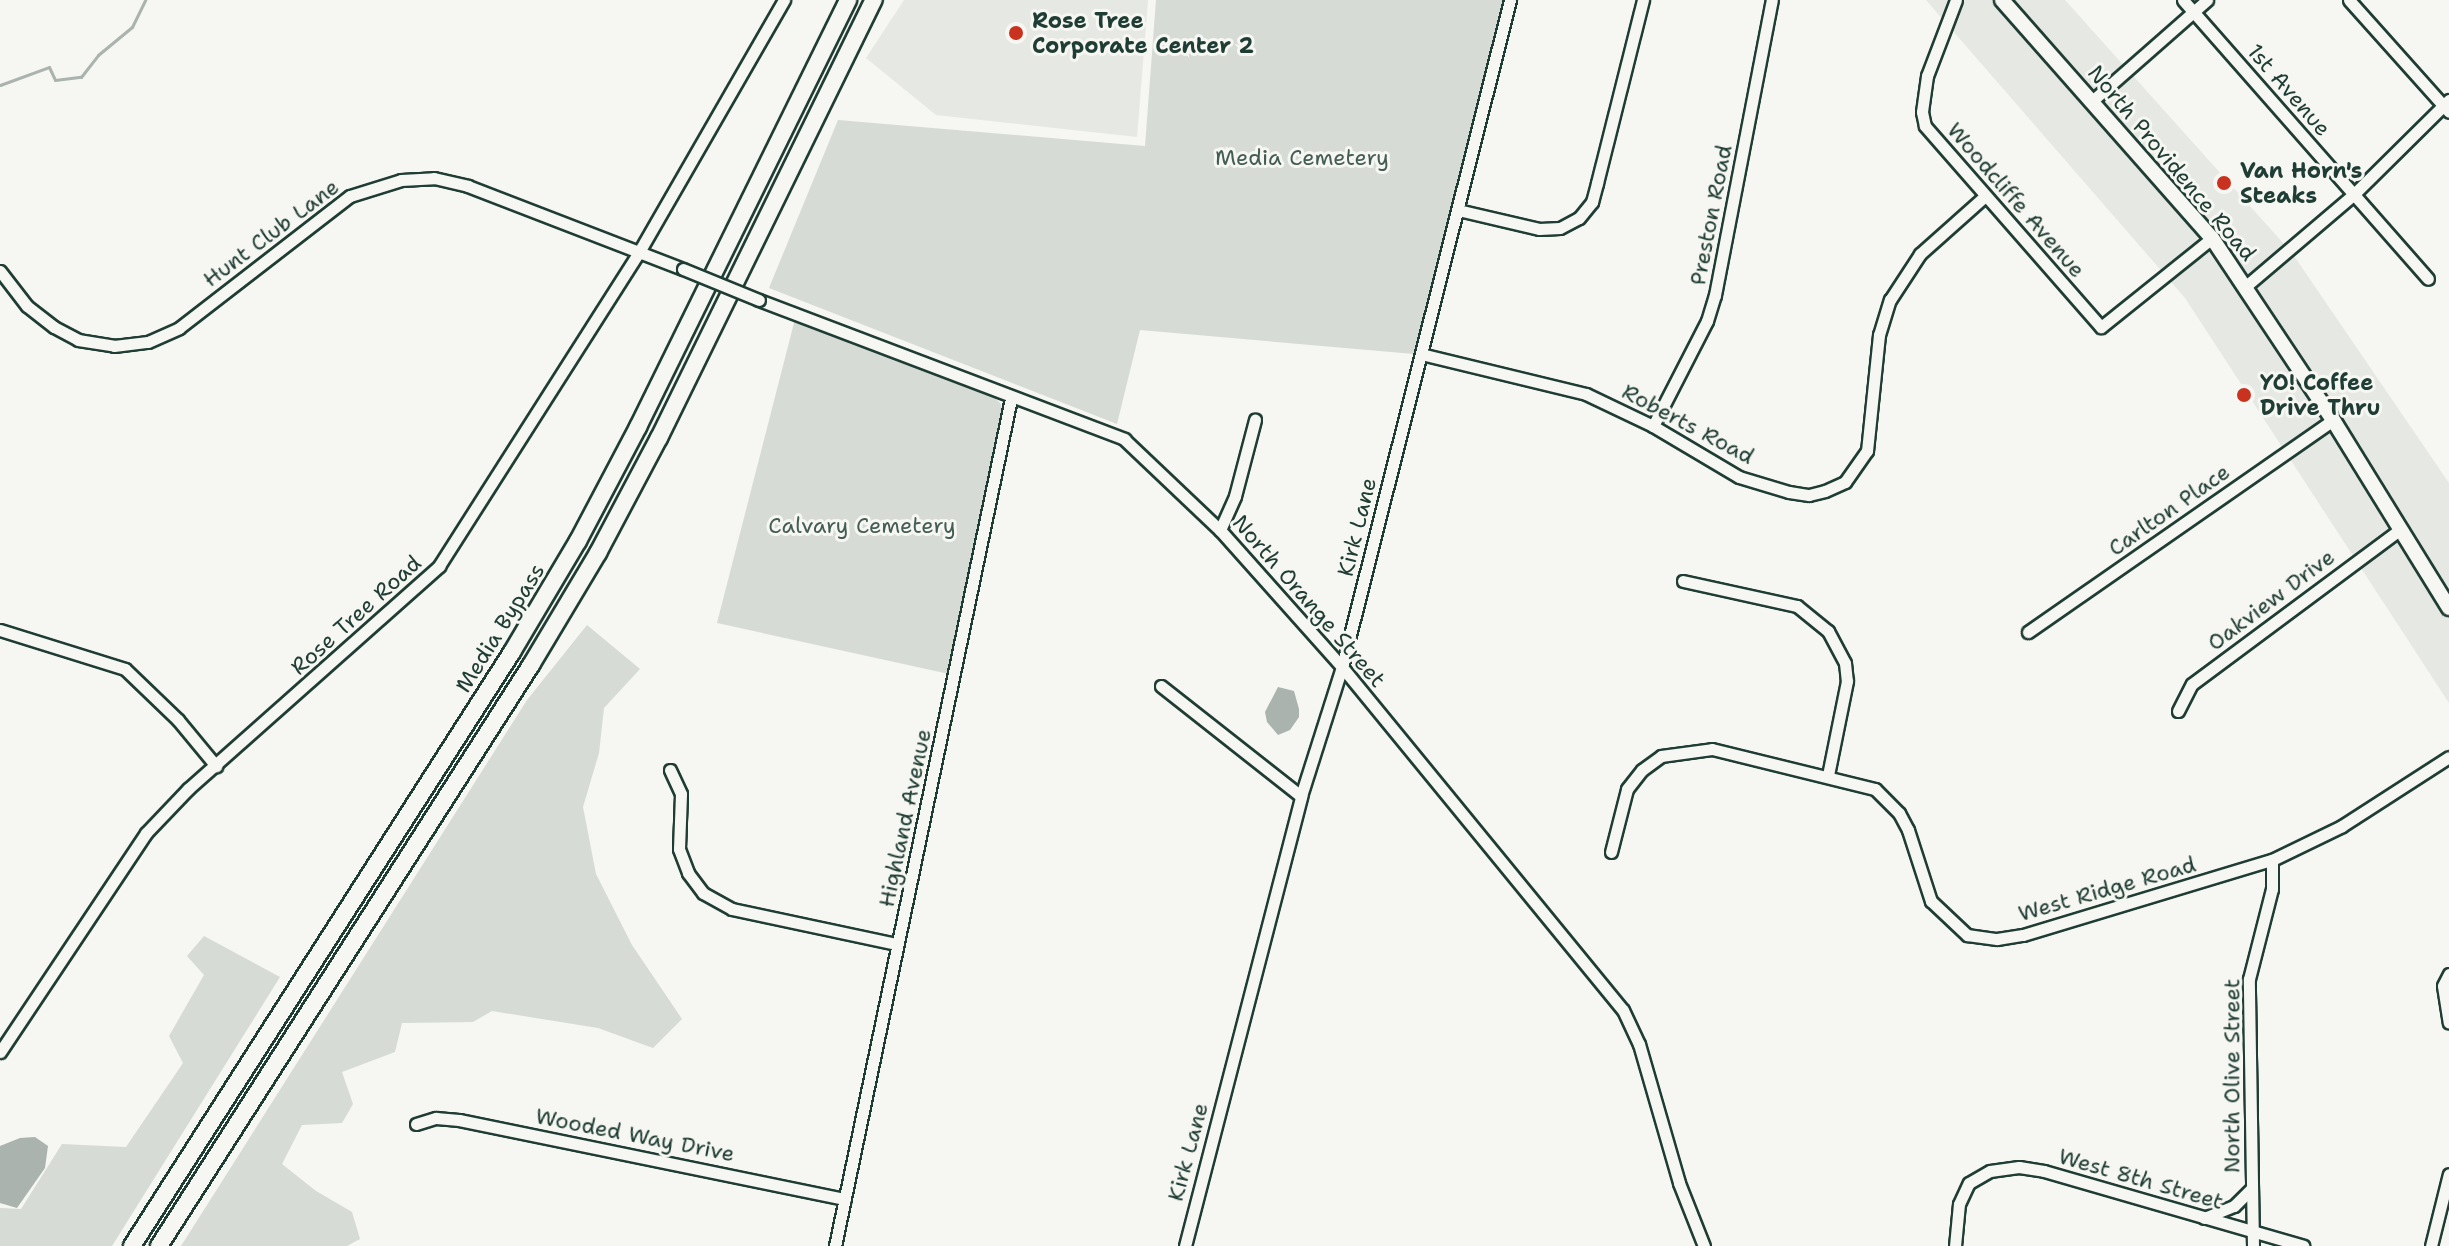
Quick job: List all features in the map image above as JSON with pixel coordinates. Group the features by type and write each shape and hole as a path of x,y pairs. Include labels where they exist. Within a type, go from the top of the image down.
{"highway":[{"name":"Media Bypass","path":"132,1246 512,652 578,541 644,415 848,0"},
{"name":"Media Bypass","path":"159,1246 531,665 598,553 665,426 874,0"}],"main road":[{"name":"North Providence Road","path":"2002,0 2212,238 2333,420 2399,530 2448,603"}],"street":[{"name":"Rose Tree Road","path":"0,1052 146,833 439,566 639,252 784,0"},
{"name":"Kirk Lane","path":"1185,1246 1301,796 1342,667 1510,0"},
{"path":"1458,210 1539,229 1560,228 1579,218 1592,202 1643,0"},
{"name":"Preston Road","path":"1653,426 1707,321 1719,283 1772,0"},
{"name":"Woodcliffe Avenue","path":"1956,0 1927,76 1922,112 1933,138 2101,327 2212,238"},
{"name":"1st Avenue","path":"2183,0 2428,279"},
{"path":"2092,101 2207,0"},
{"path":"2246,286 2354,194 2447,106 2349,0"},
{"name":"Hunt Club Lane","path":"0,271 27,306 54,327 78,340 114,346 148,342 179,328 350,196 401,180 434,178 468,186 639,252"},
{"name":"Roberts Road","path":"1421,354 1564,386 1653,426 1739,477 1809,495 1845,482 1867,451 1879,335 1890,300 1920,254 1984,197"},
{"name":"North Orange Street","path":"639,252 1124,439 1220,530 1342,667 1623,1010 1639,1044 1679,1183 1704,1246"},
{"name":"Highland Avenue","path":"835,1246 897,944 926,824 1011,398"},
{"path":"1220,530 1235,496 1255,420"},
{"name":"Carlton Place","path":"2028,632 2333,420"},
{"name":"Oakview Drive","path":"2178,711 2192,684 2399,530"},
{"path":"1683,581 1797,606 1828,631 1845,663 1847,681 1828,775"},
{"path":"0,630 125,669 178,720 216,766"},
{"path":"1161,686 1301,796"},
{"name":"West Ridge Road","path":"1611,852 1627,789 1642,770 1661,756 1712,749 1828,775 1875,789 1899,813 1931,901 1967,935 1997,939 2023,935 2272,860 2342,826 2449,757"},
{"path":"670,770 681,794 679,849 688,873 703,893 732,909 897,944"},
{"name":"North Olive Street","path":"2253,1246 2249,979 2272,889 2272,860"},
{"path":"2449,974 2443,986 2449,1023"},
{"name":"Wooded Way Drive","path":"416,1124 436,1118 459,1120 845,1199"},
{"name":"West 8th Street","path":"1955,1246 1959,1204 1969,1183 1990,1171 2019,1167 2044,1171 2303,1246"},
{"path":"2431,1246 2449,1174"},
{"path":"2204,1218 2234,1206 2252,1188"}],"shaded area":[{"path":"904,0 1148,0 1137,137 936,115 866,58"},
{"path":"1926,0 2065,0 2292,253 2449,483 2449,703 2185,298"},
{"path":"1278,687 1294,691 1299,717 1290,730 1278,735 1267,722 1265,712"},
{"path":"35,1137 48,1146 45,1168 17,1208 0,1203 0,1146 20,1138"}],"green space":[{"name":"Media Cemetery","path":"1156,0 1504,0 1414,354 1140,330 1117,424 769,288 838,120 1145,146"},
{"name":"Calvary Cemetery","path":"795,319 994,397 1000,403 1004,413 949,674 717,623"},
{"path":"587,625 640,669 604,708 599,753 583,807 596,874 632,945 682,1019 653,1048 598,1028 492,1011 473,1022 402,1023 395,1052 342,1072 353,1104 342,1123 302,1125 282,1164 316,1191 352,1212 360,1239 347,1246 181,1246 527,700"},
{"path":"204,936 280,977 112,1246 0,1246 0,1208 21,1209 62,1144 126,1147 183,1063 169,1036 204,975 187,956"}],"waterway":[{"path":"0,85 49,67 55,80 81,77 98,55 132,27 145,0"}],"place":[{"name":"Rose Tree Corporate Center 2","path":"1016,33"},
{"name":"Van Horn's Steaks","path":"2224,183"},
{"name":"YO! Coffee Drive Thru","path":"2244,395"}]}
